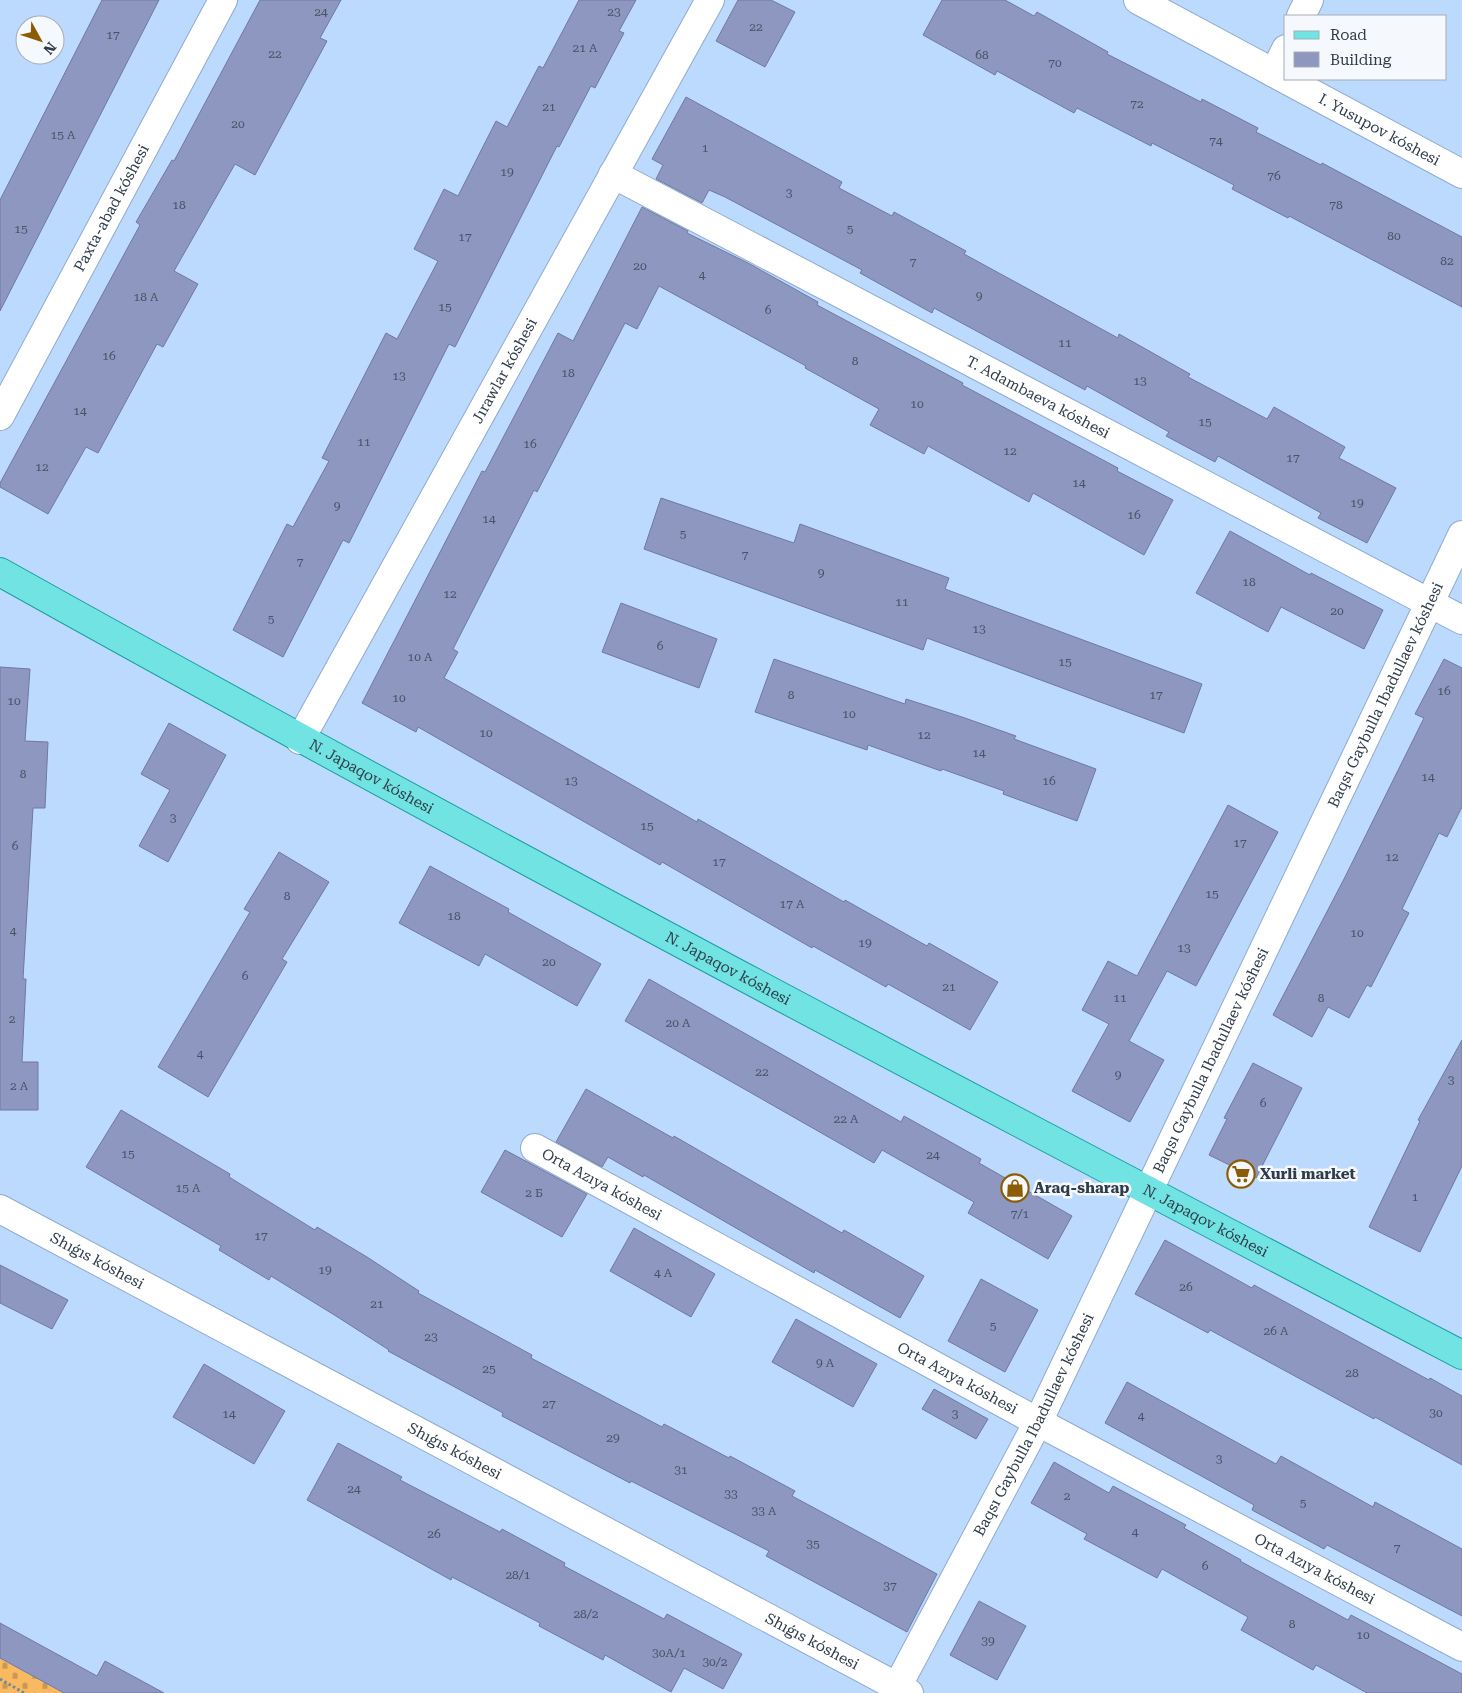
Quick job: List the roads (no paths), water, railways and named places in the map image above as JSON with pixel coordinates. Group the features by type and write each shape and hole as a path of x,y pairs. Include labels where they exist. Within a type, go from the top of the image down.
{"main road":[{"name":"N. Japaqov kóshesi","path":"0,572 300,740 1150,1192 1462,1355"}],"street":[{"name":"Paxta-abad kóshesi","path":"0,416 223,0"},
{"name":"Jırawlar kóshesi","path":"300,740 710,0"},
{"name":"I. Yusupov kóshesi","path":"1138,0 1280,60"},
{"path":"1302,15 1309,0"},
{"name":"I. Yusupov kóshesi","path":"1312,80 1462,174"},
{"name":"T. Adambaeva kóshesi","path":"613,174 1462,620"},
{"name":"Baqsı Gaybulla Ibadullaev kóshesi","path":"903,1690 1038,1422 1150,1192 1462,535"},
{"name":"Orta Azıya kóshesi","path":"535,1148 1038,1422 1462,1646"},
{"name":"Shıǵıs kóshesi","path":"0,1209 903,1690"}],"place":[{"name":"Xurli market","path":"1241,1174"},
{"name":"Araq-sharap","path":"1015,1188"}]}
